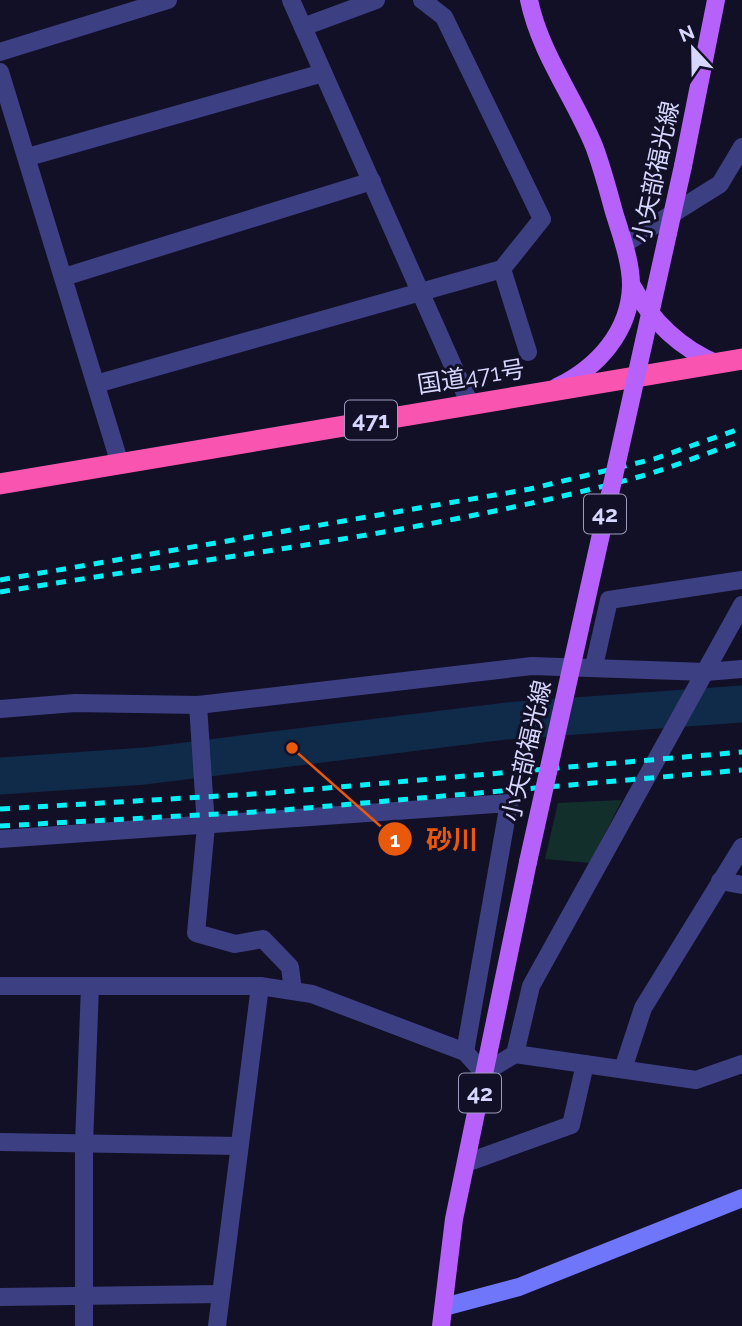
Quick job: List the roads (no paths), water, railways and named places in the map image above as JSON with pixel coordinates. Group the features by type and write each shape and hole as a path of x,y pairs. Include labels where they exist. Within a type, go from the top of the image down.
{"highway":[{"name":"国道471号","path":"0,484 469,402 546,392 742,359"}],"main road":[{"name":"小矢部福光線","path":"529,0 540,34 593,145 602,170 624,244 631,284 643,306 660,325 696,355 718,364"},
{"name":"小矢部福光線","path":"441,1326 454,1219 484,1073 528,862 680,180 716,0"},
{"name":"小矢部福光線","path":"546,392 574,379 610,348 621,327 631,284"}],"street":[{"path":"0,52 168,0"},
{"path":"291,0 469,402"},
{"path":"303,27 376,0"},
{"path":"96,384 502,269 542,219 444,17 422,0"},
{"path":"0,72 120,464"},
{"path":"28,157 323,73"},
{"path":"624,244 720,184 742,147"},
{"path":"64,277 372,181"},
{"path":"502,269 528,352"},
{"path":"594,666 609,600 742,580"},
{"path":"515,1054 531,986 742,606"},
{"path":"0,709 75,703 198,705 532,666 594,666 706,672 742,669"},
{"path":"198,705 206,826 196,933 235,944 263,939 290,967 293,991"},
{"path":"0,839 509,803 465,1052"},
{"path":"623,1069 643,1008 742,847"},
{"path":"720,881 742,885"},
{"path":"0,986 260,986 293,991 312,995 465,1052 484,1073 515,1054 696,1080 742,1064"},
{"path":"84,1326 84,1144 90,986"},
{"path":"217,1326 260,986"},
{"path":"466,1163 571,1125 585,1064"},
{"path":"0,1142 239,1146"},
{"path":"444,1307 519,1287 742,1198"},
{"path":"0,1297 221,1294"}],"waterway":[{"path":"0,776 145,766 506,721 742,704"}],"railway":[{"path":"0,580 530,489 654,459 742,428"},
{"path":"0,592 404,529 484,513 642,476 742,441"},
{"path":"0,809 270,793 742,752"},
{"path":"0,826 272,811 742,770"}],"place":[{"name":"砂川","path":"292,748"}]}
